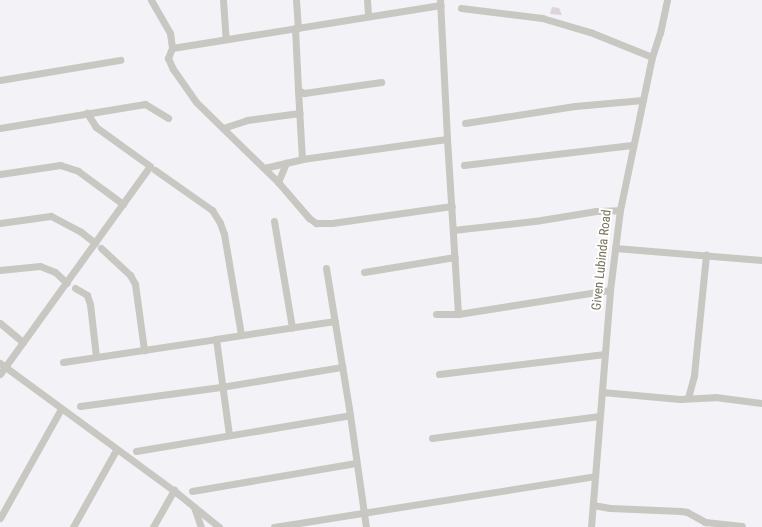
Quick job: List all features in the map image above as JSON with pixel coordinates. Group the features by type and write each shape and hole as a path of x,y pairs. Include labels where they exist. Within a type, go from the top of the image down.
{"street":[{"path":"151,0 170,32 173,44 168,58 173,69 196,102 278,182 316,224 332,224 452,206"},
{"path":"223,0 226,39"},
{"path":"296,0 298,90 302,159"},
{"path":"368,0 368,16"},
{"name":"Given Lubinda Road","path":"591,527 610,290 620,210 642,100 652,57 660,33 667,0"},
{"path":"173,44 180,46 226,39 441,3 458,314"},
{"path":"461,8 542,18 590,32 652,57"},
{"path":"0,80 120,60"},
{"path":"298,90 304,93 381,82"},
{"path":"465,123 575,106 642,100"},
{"path":"0,128 145,104 168,118"},
{"path":"0,374 2,365 23,342 67,283 150,166 96,127 87,113"},
{"path":"223,128 246,120 300,114"},
{"path":"264,168 302,159 448,139"},
{"path":"464,165 632,145"},
{"path":"278,182 286,163"},
{"path":"0,174 60,166 78,171 123,204"},
{"path":"155,170 212,210 220,224 224,234 242,334"},
{"path":"453,230 535,221 596,211 620,210"},
{"path":"0,223 51,216 81,232 95,243"},
{"path":"274,221 292,327"},
{"path":"101,248 130,275 135,284 144,350"},
{"path":"615,248 762,260"},
{"path":"688,398 694,375 706,255"},
{"path":"364,272 455,257"},
{"path":"0,270 40,266 55,272 67,283"},
{"path":"326,268 350,415 366,527"},
{"path":"75,288 87,295 90,304 96,357"},
{"path":"436,314 458,314 610,290"},
{"path":"62,362 335,321"},
{"path":"0,323 23,342"},
{"path":"216,339 221,387 229,434"},
{"path":"439,374 605,354"},
{"path":"2,365 116,450 174,490 219,527"},
{"path":"80,406 221,387 342,367"},
{"path":"602,392 688,398 715,397 762,403"},
{"path":"0,518 61,409"},
{"path":"136,451 229,434 350,415"},
{"path":"432,438 600,416"},
{"path":"73,527 116,450"},
{"path":"192,491 356,463"},
{"path":"274,527 595,476"},
{"path":"153,527 174,490"},
{"path":"592,505 610,508 681,511 687,512 705,522 742,526"},
{"path":"194,506 202,527"}],"shaded area":[{"path":"552,7 559,8 562,15 550,14"}]}
